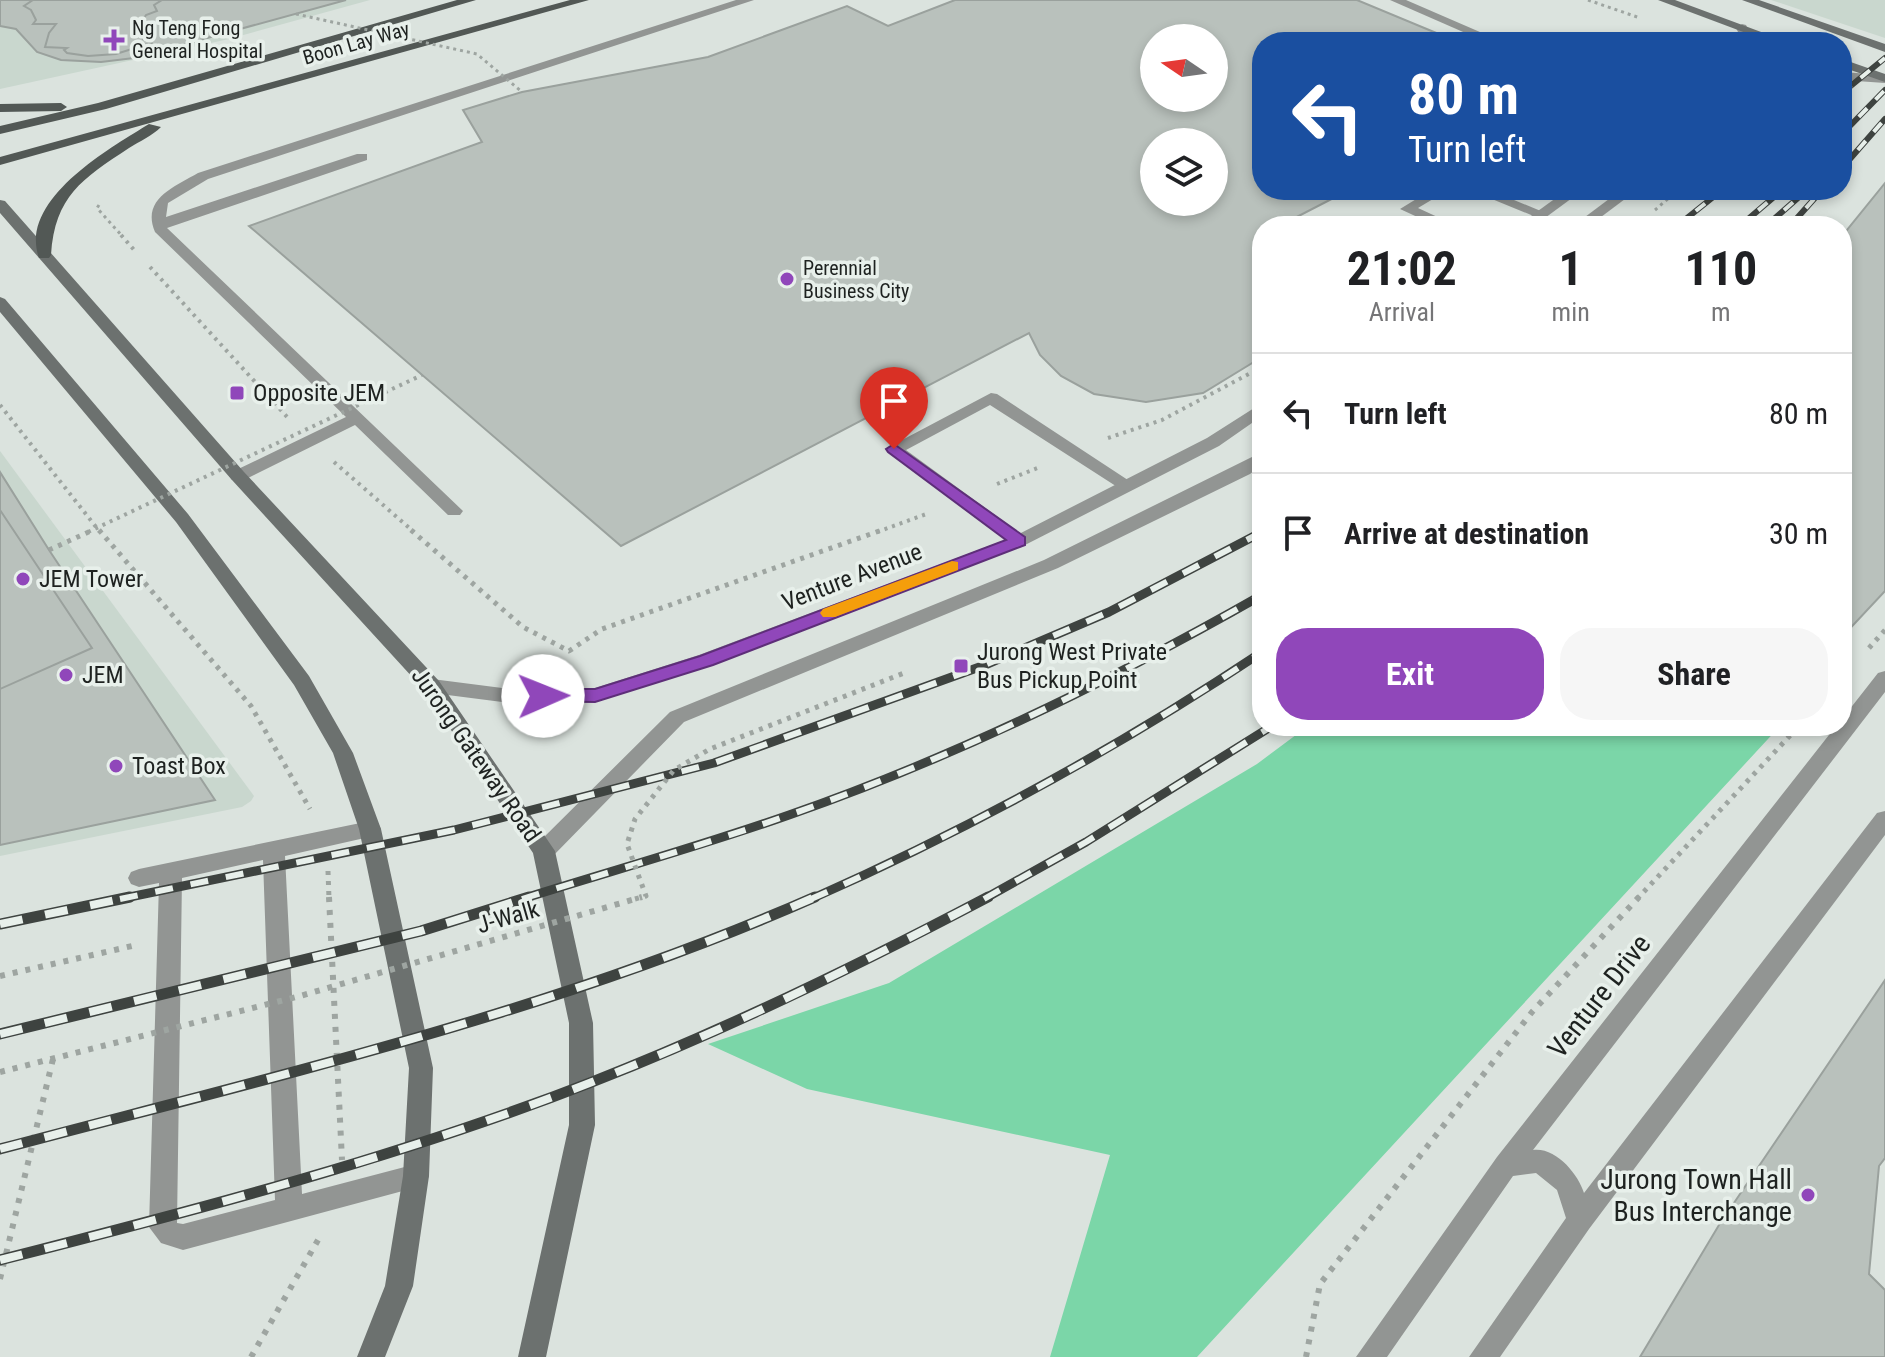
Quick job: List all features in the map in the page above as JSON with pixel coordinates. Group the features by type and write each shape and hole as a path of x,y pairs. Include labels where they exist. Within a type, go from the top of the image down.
{"main road":[{"name":"Boon Lay Way","path":"0,130 101,106 470,0"},
{"name":"Boon Lay Way","path":"0,161 583,0"},
{"path":"1664,0 1753,32"},
{"path":"1748,0 1839,32"},
{"path":"1852,36 1885,48"},
{"path":"1852,67 1885,79"},
{"path":"0,108 101,106"},
{"path":"44,255 49,217 66,191 112,153 175,115"},
{"name":"Jurong Gateway Road","path":"0,204 238,476 432,686 544,851 581,1023 582,1125 532,1357"},
{"path":"0,302 182,518 302,681 343,753 370,829 421,1068 416,1176 399,1286 371,1357"}],"street":[{"path":"454,511 160,229 162,201 203,176 748,0"},
{"path":"1396,0 1473,32"},
{"path":"1742,28 1744,32"},
{"path":"1852,77 1885,79"},
{"path":"159,224 362,157"},
{"path":"1423,200 1407,209 1425,216"},
{"path":"1504,200 1541,214"},
{"path":"1538,216 1561,200"},
{"path":"1594,216 1616,200"},
{"path":"1019,541 894,449 991,398 1128,486"},
{"name":"Venture Avenue","path":"432,686 517,697 595,695 706,660 1019,541 1213,442 1252,415"},
{"path":"238,476 355,419"},
{"path":"544,851 677,717 1051,564 1252,464"},
{"name":"Venture Drive","path":"1852,720 1885,678"},
{"name":"Venture Drive","path":"1370,1357 1506,1165 1840,736"},
{"path":"1483,1357 1580,1220 1885,819"},
{"path":"139,878 370,829"},
{"path":"274,849 289,1208"},
{"path":"171,872 162,1227 170,1234 183,1237 416,1176"},
{"path":"1506,1165 1540,1161 1568,1183 1580,1220"}],"path":[{"path":"1588,0 1651,23"},
{"path":"296,14 477,54 522,92"},
{"path":"474,63 488,59"},
{"path":"106,196 97,208 139,254"},
{"path":"149,266 310,441 523,627 569,651 602,629 962,499 1162,420 1252,372"},
{"path":"49,550 422,375"},
{"path":"0,405 114,549 251,706 326,838 343,1194 251,1357"},
{"name":"J-Walk","path":"0,1072 300,996 646,896 627,844 635,819 674,770 710,749 904,673"},
{"path":"1306,1357 1320,1284 1532,1012 1790,736"},
{"path":"0,976 171,938"},
{"path":"0,1279 53,1059"}],"shaded area":[{"name":"Ng Teng Fong General Hospital","path":"0,0 370,0 229,39 0,89"},
{"path":"1771,0 1885,0 1885,38"},
{"name":"JEM","path":"0,451 254,796 251,801 242,807 0,856"}],"green space":[{"path":"1295,736 1771,736 1197,1357 1050,1357 1110,1155 807,1089 708,1044 889,983 1257,764"}],"building":[{"name":"Ng Teng Fong General Hospital","path":"0,0 346,0 134,58 101,62 61,60 37,52 16,29 0,26"},
{"name":"Ng Teng Fong General Hospital","path":"33,0 162,0 154,5 157,11 146,15 141,23 146,26 140,30 143,39 151,43 116,54 88,56 67,53 64,50 67,48 45,47 49,33 56,24 33,24 36,20 31,10 24,6"},
{"name":"Perennial Business City","path":"955,0 1357,0 1434,32 1252,32 1252,200 1330,200 1299,216 1252,216 1252,363 1203,393 1146,402 1094,394 1061,376 1040,355 1029,333 621,546 249,226 482,142 463,110 522,92 708,57 847,6 888,26"},
{"path":"1885,183 1885,591 1852,626 1852,224"},
{"name":"JEM","path":"0,472 49,550 215,800 0,845"},
{"name":"JEM Tower","path":"0,510 92,648 0,689"},
{"name":"Jurong Town Hall Bus Interchange","path":"1885,980 1885,1158 1879,1166 1869,1274 1885,1290 1885,1357 1640,1357 1719,1225"}],"railway":[{"path":"1852,85 1885,58"},
{"path":"1852,124 1885,90"},
{"path":"1852,157 1885,119"},
{"path":"1690,216 1710,200"},
{"path":"1752,216 1770,200"},
{"path":"1777,216 1796,200"},
{"path":"1799,216 1813,200"},
{"path":"120,899 454,830 714,763 985,665 1109,612 1252,537"},
{"path":"522,899 756,826 911,769 1089,687 1252,600"},
{"path":"811,899 928,844 1042,785 1153,721 1252,658"},
{"path":"984,899 1086,842 1256,736"},
{"path":"0,924 130,897"},
{"path":"0,1034 421,931 529,897"},
{"path":"0,1149 310,1068 515,1008 616,975 815,897"},
{"path":"0,1260 299,1180 520,1109 643,1062 743,1018 988,897"}],"slow traffic":[{"path":"829,613 952,566"}],"place":[{"name":"Ng Teng Fong General Hospital","path":"114,40"},
{"name":"Perennial Business City","path":"787,279"},
{"name":"Opposite JEM","path":"237,393"},
{"name":"JEM Tower","path":"23,579"},
{"name":"Jurong West Private Bus Pickup Point","path":"961,666"},
{"name":"JEM","path":"66,675"},
{"name":"Toast Box","path":"116,766"},
{"name":"Jurong Town Hall Bus Interchange","path":"1808,1195"}],"route":[{"path":"543,696 595,695 706,660 1019,541 894,449"}]}
